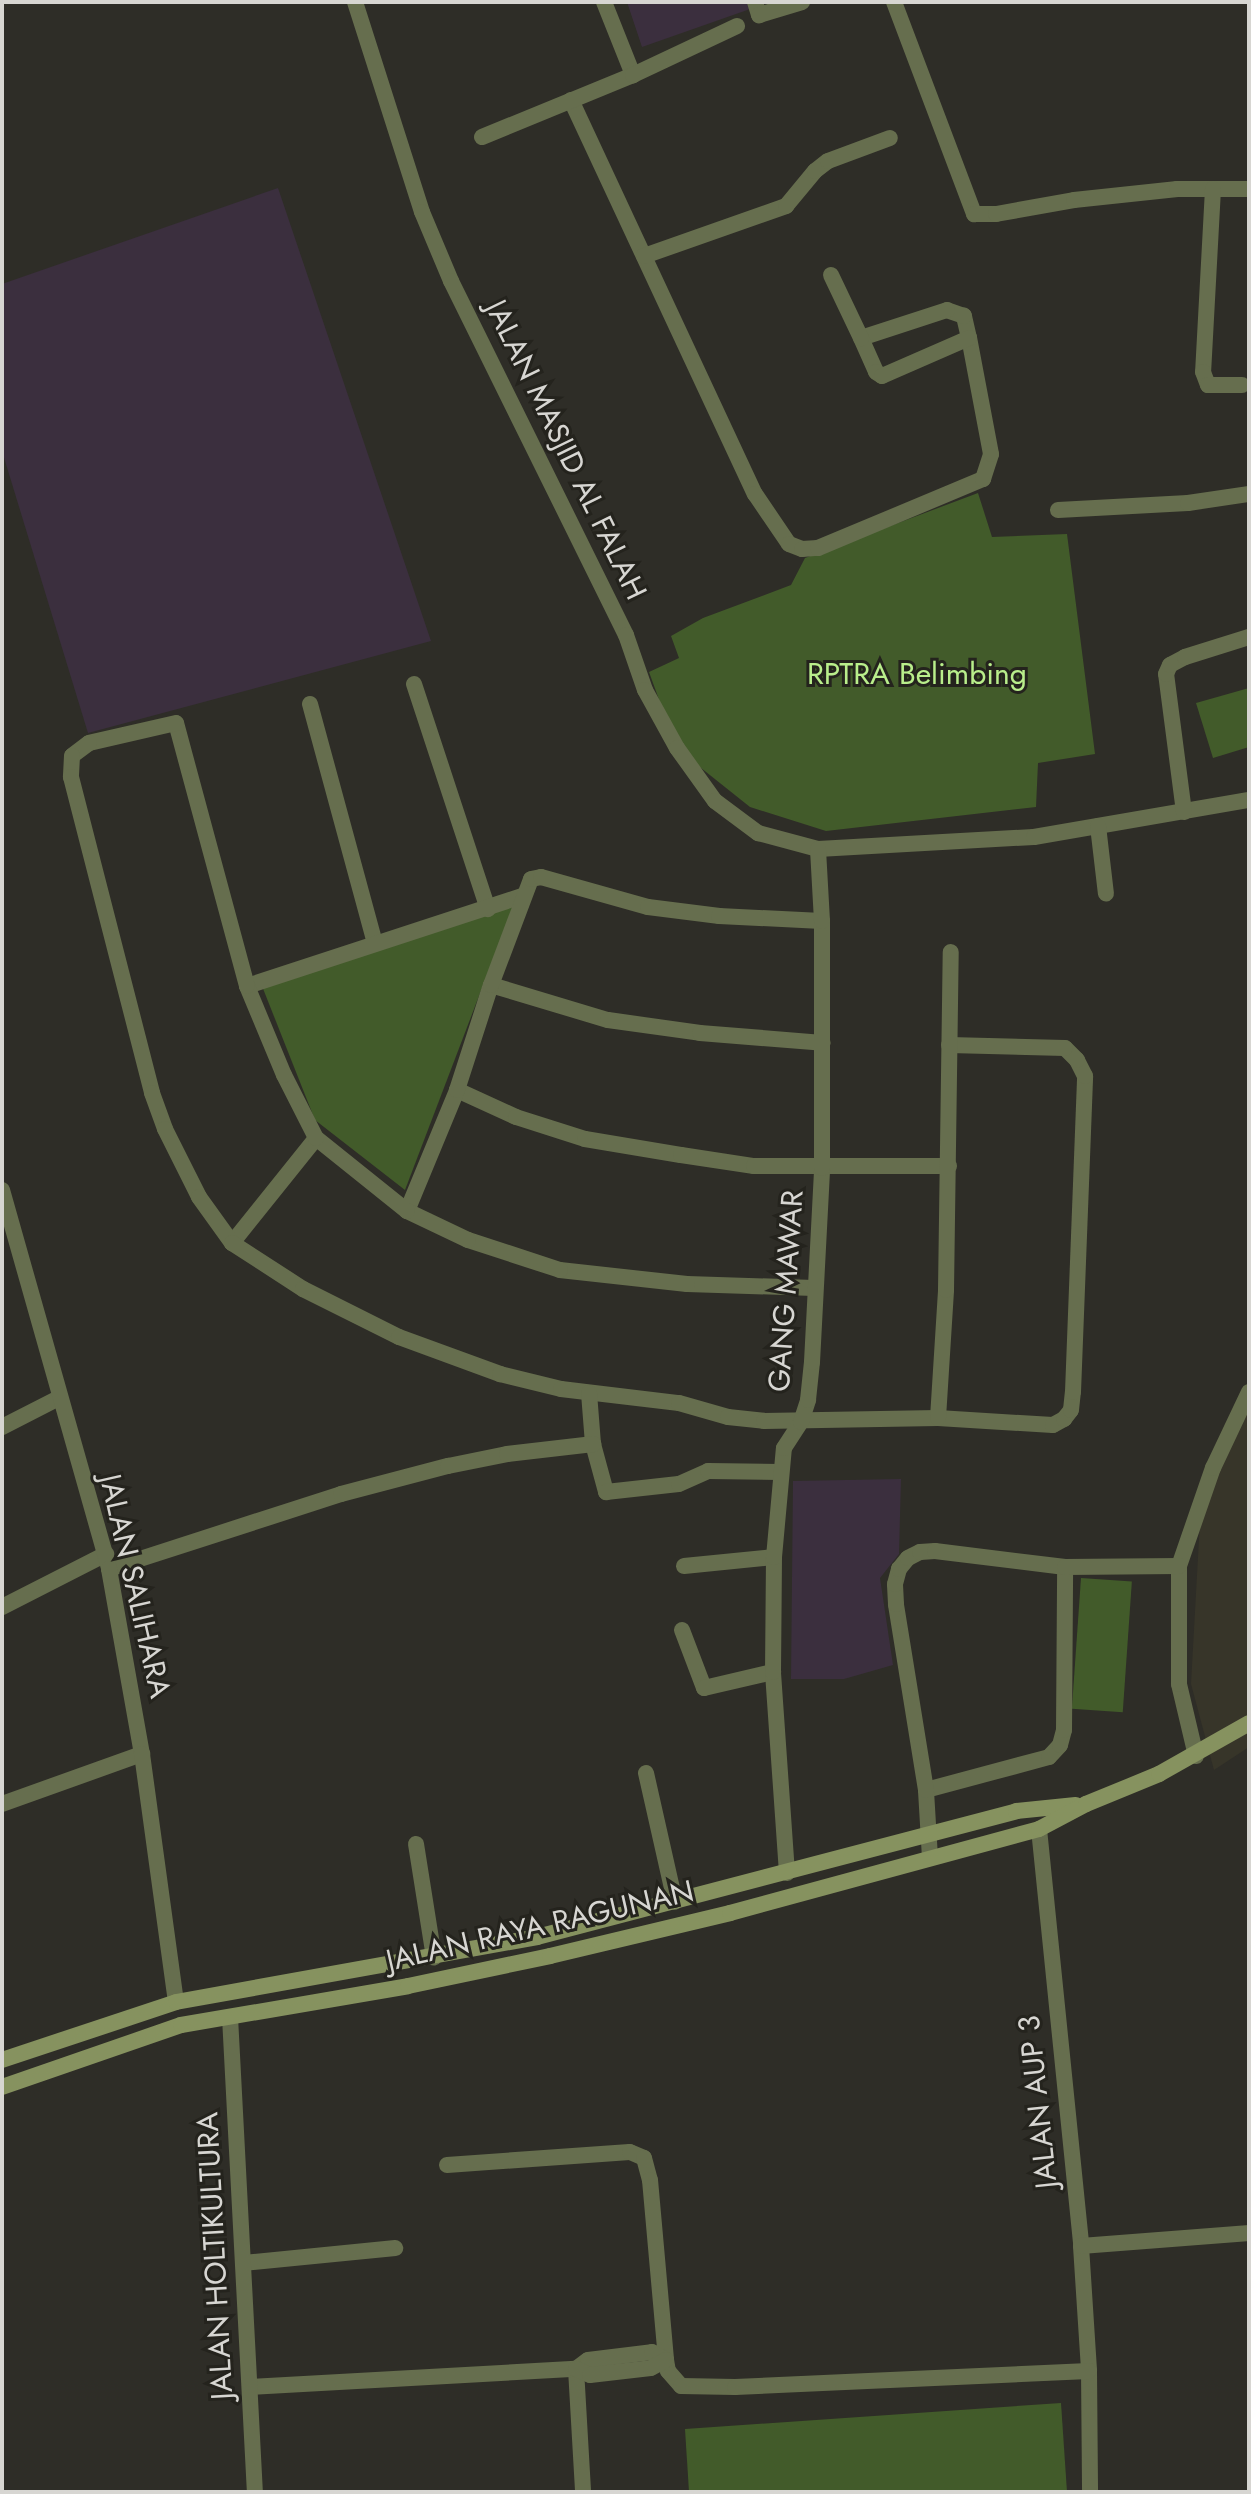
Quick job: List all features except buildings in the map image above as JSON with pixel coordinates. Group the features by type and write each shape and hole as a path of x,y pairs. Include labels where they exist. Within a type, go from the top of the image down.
{"main road":[{"name":"JALAN RAYA RAGUNAN","path":"2,2087 181,2025 550,1956 1039,1829 1086,1804 1131,1787 1196,1756 1249,1722"},
{"name":"JALAN RAYA RAGUNAN","path":"2,2060 176,2002 434,1958 675,1902 1016,1811 1086,1804"}],"street":[{"name":"JALAN MASJID AL FALAH","path":"355,2 422,212 451,281 626,635 645,690 677,748 715,801 758,833 818,849 1034,837 1249,800"},
{"path":"604,2 633,75"},
{"path":"755,2 759,15 802,2"},
{"path":"894,2 968,207 974,214 996,214 1117,194 1249,189"},
{"path":"482,137 633,75 737,26"},
{"path":"571,100 760,503 789,544 802,549 818,548 983,479 991,454 964,316 947,310 861,338"},
{"path":"644,256 786,206 815,171 828,161 890,138"},
{"path":"1213,189 1204,380 1208,385 1242,385"},
{"path":"831,275 876,372 882,376 969,338"},
{"path":"1058,510 1188,503 1249,494"},
{"path":"1184,812 1166,674 1170,665 1185,657 1249,637"},
{"path":"414,684 488,909"},
{"path":"310,704 375,943"},
{"path":"814,1288 687,1284 560,1270 456,1235 407,1211 316,1138 284,1075 247,986 176,723 157,724 80,748 72,756 71,777 152,1093 184,1170 232,1243 303,1289 399,1337 500,1374 589,1393 679,1403 728,1417 801,1422 938,1418 1053,1425 1071,1410 1085,1076 1077,1060 1065,1048 949,1045"},
{"path":"1098,826 1106,894"},
{"name":"GANG MAWAR","path":"787,1873 773,1672 774,1557 784,1448 801,1422 808,1400 812,1362 822,1168 822,921 818,849"},
{"path":"407,1211 457,1090 522,896 536,876 648,907 719,916 822,921"},
{"path":"247,986 522,896"},
{"path":"938,1418 949,1166 951,952"},
{"path":"491,985 608,1020 700,1033 823,1043"},
{"path":"457,1090 516,1117 585,1139 754,1166 949,1166"},
{"path":"232,1243 316,1138"},
{"name":"JALAN SALIHARA","path":"2,1190 9,1238 107,1562 142,1754 176,2002"},
{"path":"1196,1756 1178,1668 1179,1566 1213,1468 1249,1392"},
{"path":"589,1393 593,1444 606,1492 679,1484 708,1471 780,1472"},
{"path":"2,1427 59,1398"},
{"path":"2,1607 107,1562 341,1494 507,1454 593,1444"},
{"path":"930,1858 926,1835 926,1790 896,1604 895,1584 899,1569 920,1552 935,1551 1065,1567 1179,1566"},
{"path":"684,1566 774,1557"},
{"path":"926,1790 1049,1757 1060,1745 1064,1730 1065,1567"},
{"path":"682,1630 704,1688 773,1672"},
{"path":"2,1804 142,1754"},
{"path":"646,1773 675,1902"},
{"name":"JALAN AUP 3","path":"1039,1829 1081,2246 1089,2371 1090,2492"},
{"path":"416,1844 434,1958"},
{"name":"JALAN HOLTIKULTURA","path":"230,2017 255,2492"},
{"path":"447,2165 630,2152 644,2158 650,2180 666,2360 673,2380 688,2388 1089,2371"},
{"path":"1081,2246 1249,2233"},
{"path":"243,2263 395,2248"},
{"path":"250,2387 576,2369 590,2375 651,2368 666,2360"},
{"path":"576,2369 583,2492"}],"shaded area":[{"path":"627,2 751,2 753,8 642,47"},
{"path":"278,188 431,641 88,733 2,451 2,284"},
{"path":"1249,1403 1249,1747 1214,1770 1191,1684 1201,1503"},
{"path":"901,1479 899,1554 880,1578 893,1665 844,1679 791,1679 793,1481"}],"green space":[{"name":"RPTRA Belimbing","path":"978,493 992,537 1067,534 1095,754 1038,763 1036,807 826,831 750,807 691,760 661,705 649,672 679,658 671,636 703,618 791,585 805,558"},
{"path":"1249,688 1249,747 1213,758 1196,703"},
{"path":"514,904 405,1190 315,1120 260,981"},
{"path":"1081,1578 1132,1582 1123,1712 1072,1709"},
{"path":"1061,2403 1067,2492 689,2492 685,2429"}]}
